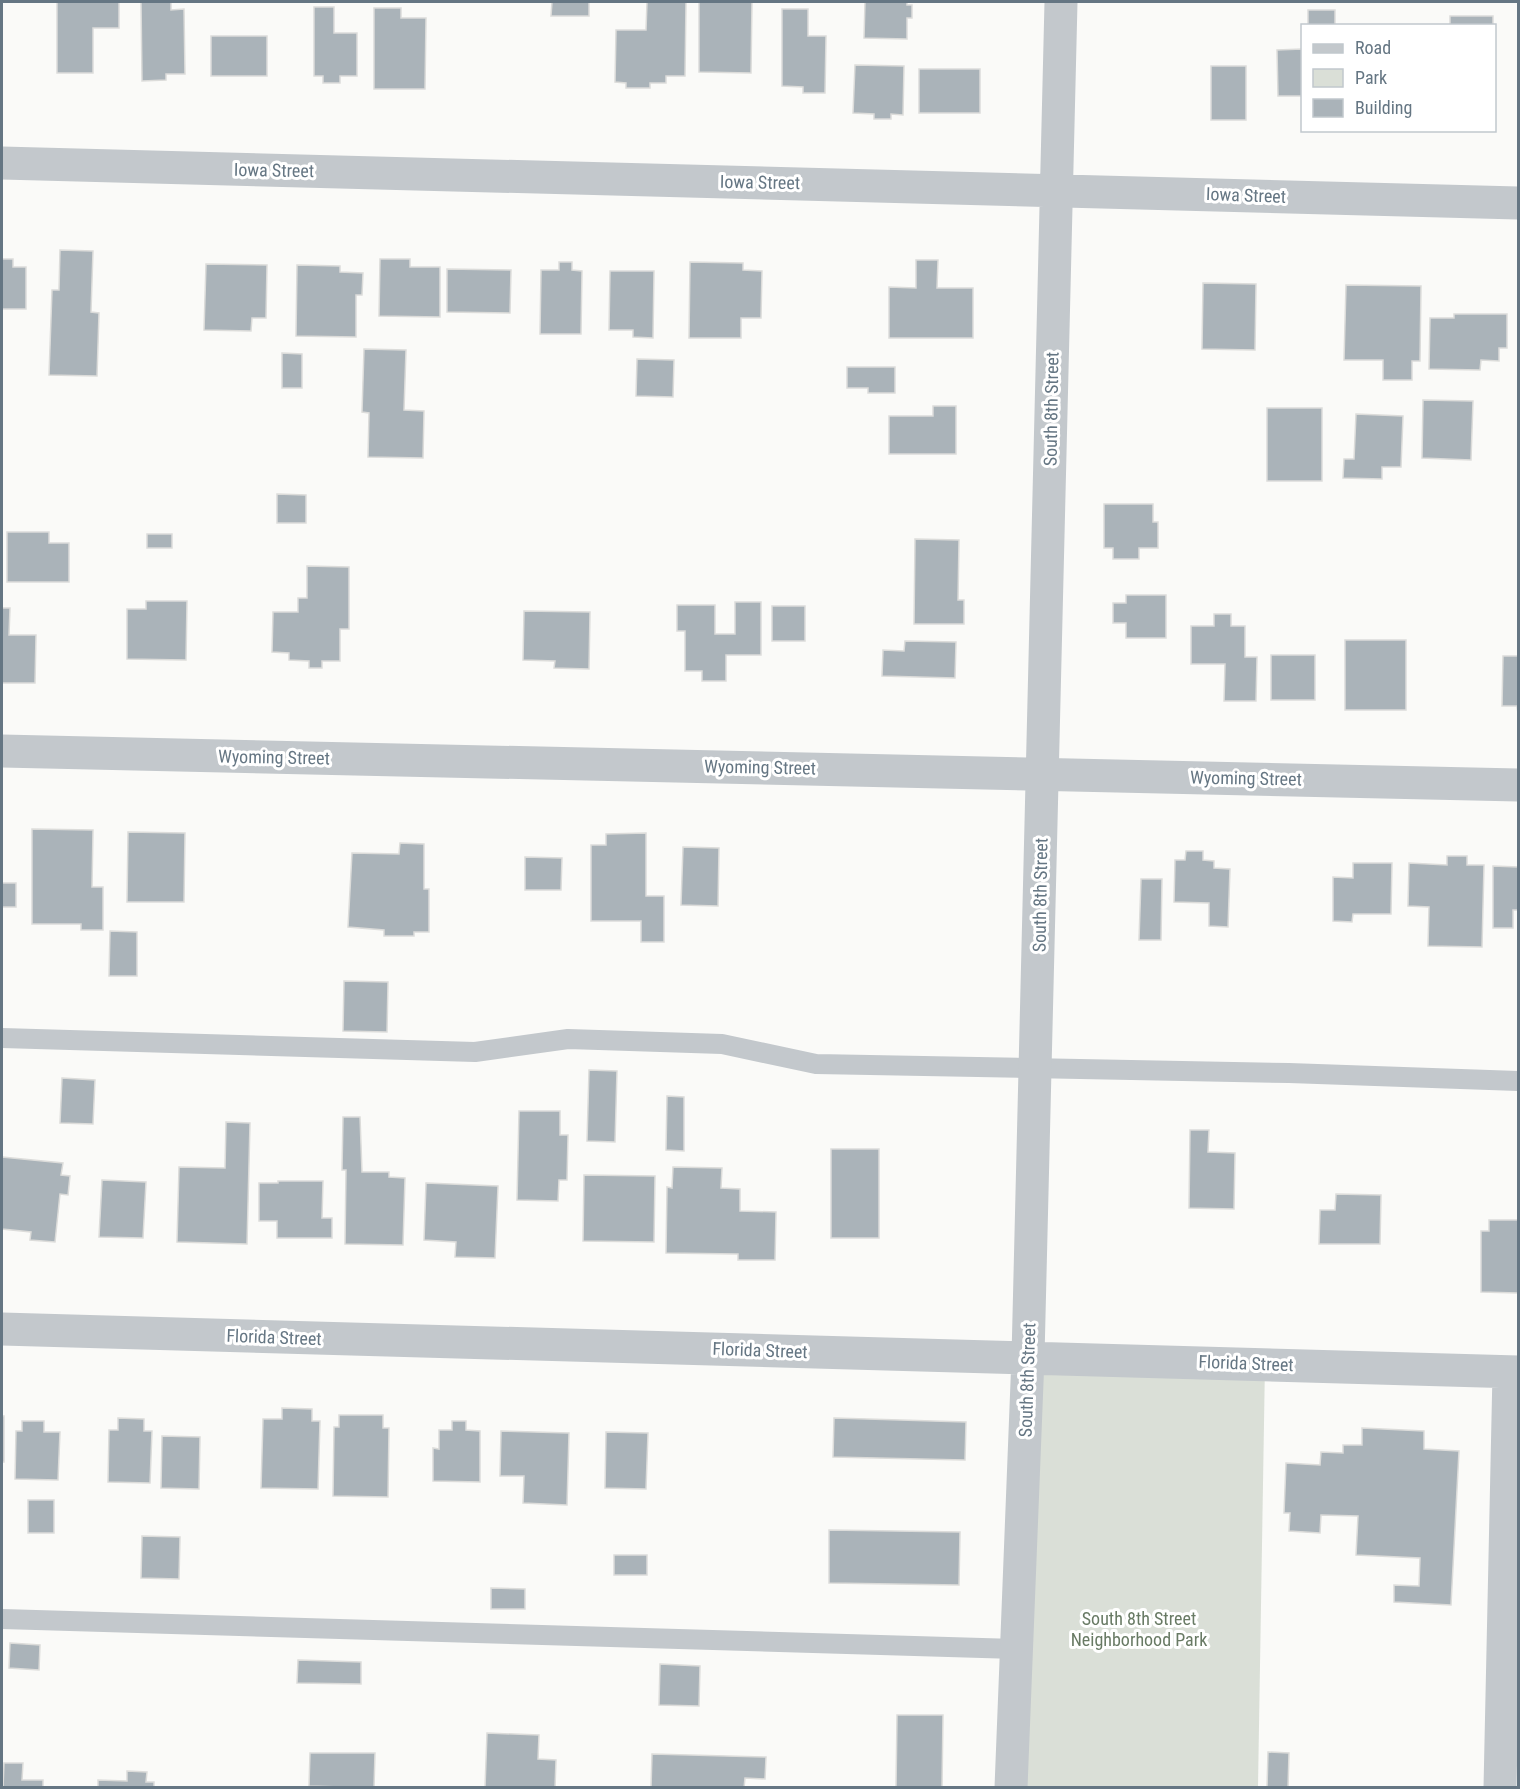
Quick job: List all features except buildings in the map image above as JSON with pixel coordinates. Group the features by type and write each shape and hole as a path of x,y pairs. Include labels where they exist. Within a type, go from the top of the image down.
{"street":[{"name":"South 8th Street","path":"1011,1788 1028,1357 1061,2"},
{"name":"Iowa Street","path":"2,163 1518,203"},
{"name":"Wyoming Street","path":"2,751 1518,785"},
{"name":"Florida Street","path":"2,1329 1514,1372"},
{"path":"1500,1788 1514,1372"}],"lane":[{"path":"2,1038 475,1052 568,1039 722,1044 816,1064 1277,1073 1518,1081"},
{"path":"2,1618 1016,1649"}],"green space":[{"name":"South 8th Street Neighborhood Park","path":"1028,1357 1265,1363 1258,1787 1011,1788"}]}
